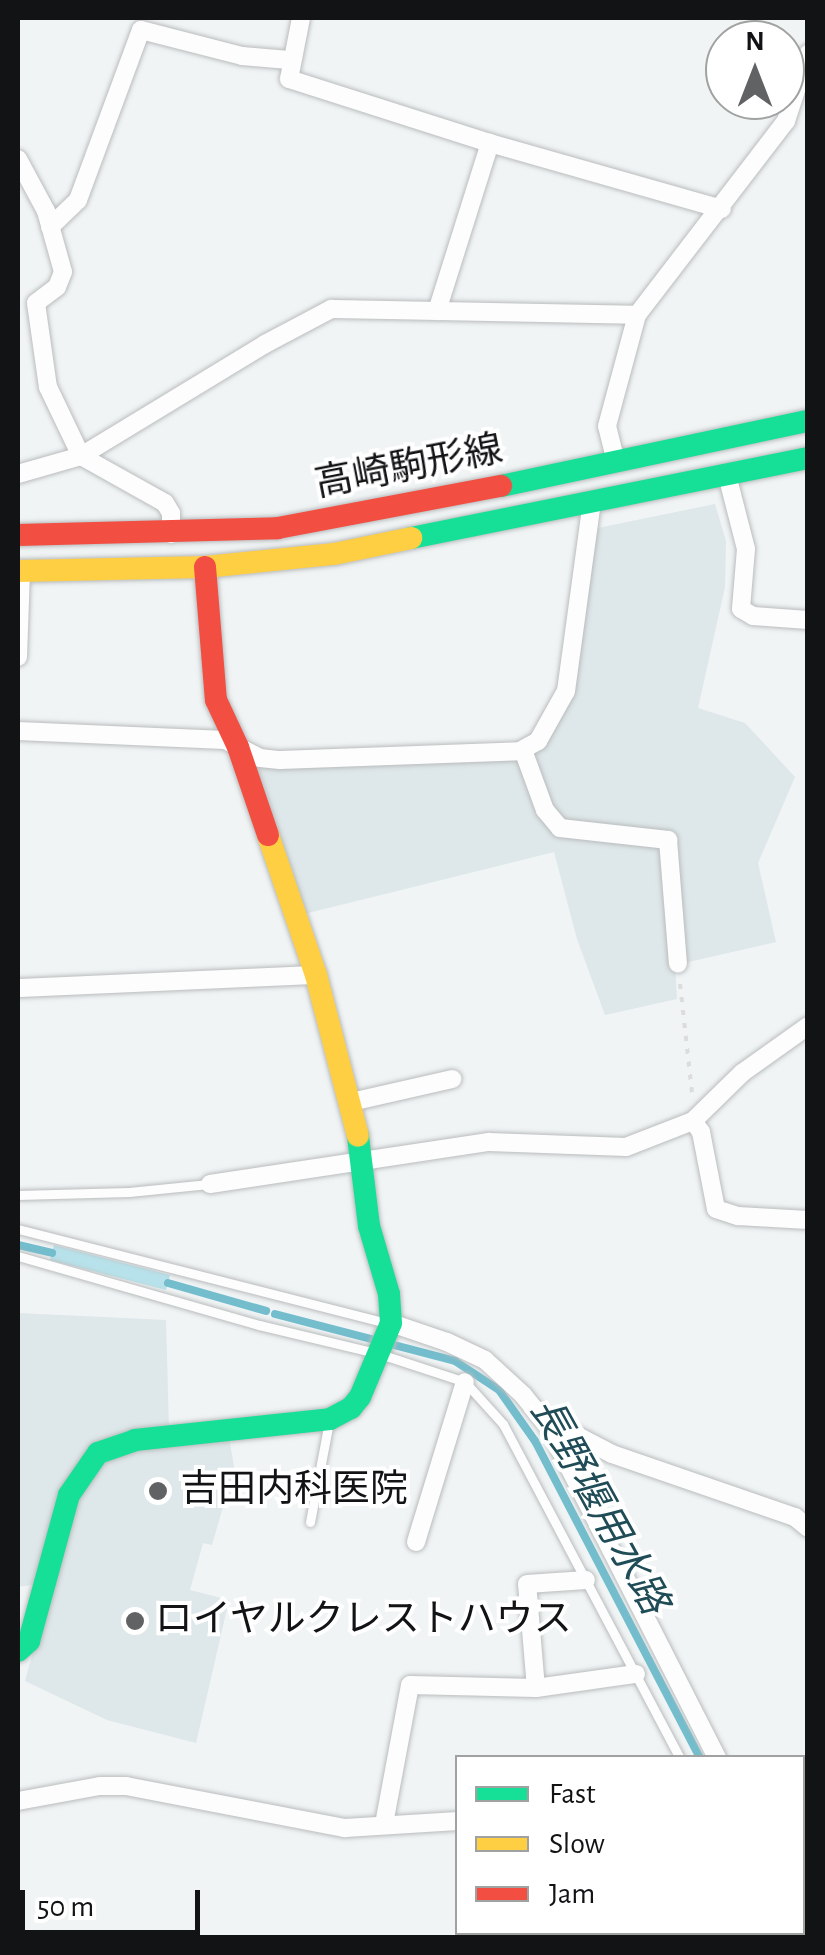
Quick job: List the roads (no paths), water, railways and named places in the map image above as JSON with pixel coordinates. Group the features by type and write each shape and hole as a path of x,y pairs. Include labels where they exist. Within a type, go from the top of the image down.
{"main road":[{"name":"高崎駒形線","path":"18,535 240,532 322,522 808,421"},
{"name":"高崎駒形線","path":"19,571 205,567 395,544 808,458"},
{"path":"18,1651 29,1642 69,1495 98,1453 135,1440 330,1419 360,1397 384,1340 389,1294 369,1226 364,1160 316,975 238,747 216,700 205,567"}],"street":[{"path":"301,18 288,80 722,209"},
{"path":"50,227 78,200 142,30 242,56 290,60"},
{"path":"616,462 607,426 638,315 786,121 808,54"},
{"path":"437,311 490,143"},
{"path":"18,159 50,227 62,272 57,288 36,303 48,387 81,456 164,503 171,513 171,534"},
{"path":"18,474 81,456 265,344 331,309 638,315"},
{"path":"728,475 746,549 741,609 753,616 808,620"},
{"path":"18,730 226,740 260,758 280,760 524,750 538,741 566,691 592,502"},
{"path":"18,657 19,571"},
{"path":"524,750 545,810 560,828 668,840 678,964"},
{"path":"18,988 316,975"},
{"path":"210,1184 489,1142 626,1147 698,1116 742,1072 808,1026"},
{"path":"350,1102 452,1079"},
{"path":"698,1116 716,1210 738,1216 808,1220"},
{"path":"384,1340 447,1342 484,1360 512,1384 548,1426 714,1755"},
{"path":"416,1542 464,1382"},
{"path":"548,1426 612,1454 795,1517 808,1528"},
{"path":"536,1688 527,1584 586,1580"},
{"path":"384,1824 410,1685 536,1688 636,1674"},
{"path":"18,1801 100,1786 126,1786 344,1828 455,1821"}],"lane":[{"path":"18,1195 129,1192 210,1184"},
{"path":"18,1229 384,1340 464,1382 503,1424 678,1755"},
{"path":"18,1256 258,1325 384,1340"},
{"path":"310,1522 330,1419"}],"waterway":[{"name":"長野堰用水路","path":"18,1245 52,1253"},
{"name":"長野堰用水路","path":"168,1283 266,1311"},
{"name":"長野堰用水路","path":"275,1314 455,1361 499,1390 535,1441 698,1755"}],"place":[{"name":"吉田内科医院","path":"158,1491"},
{"name":"ロイヤルクレストハウス","path":"135,1621"}]}
